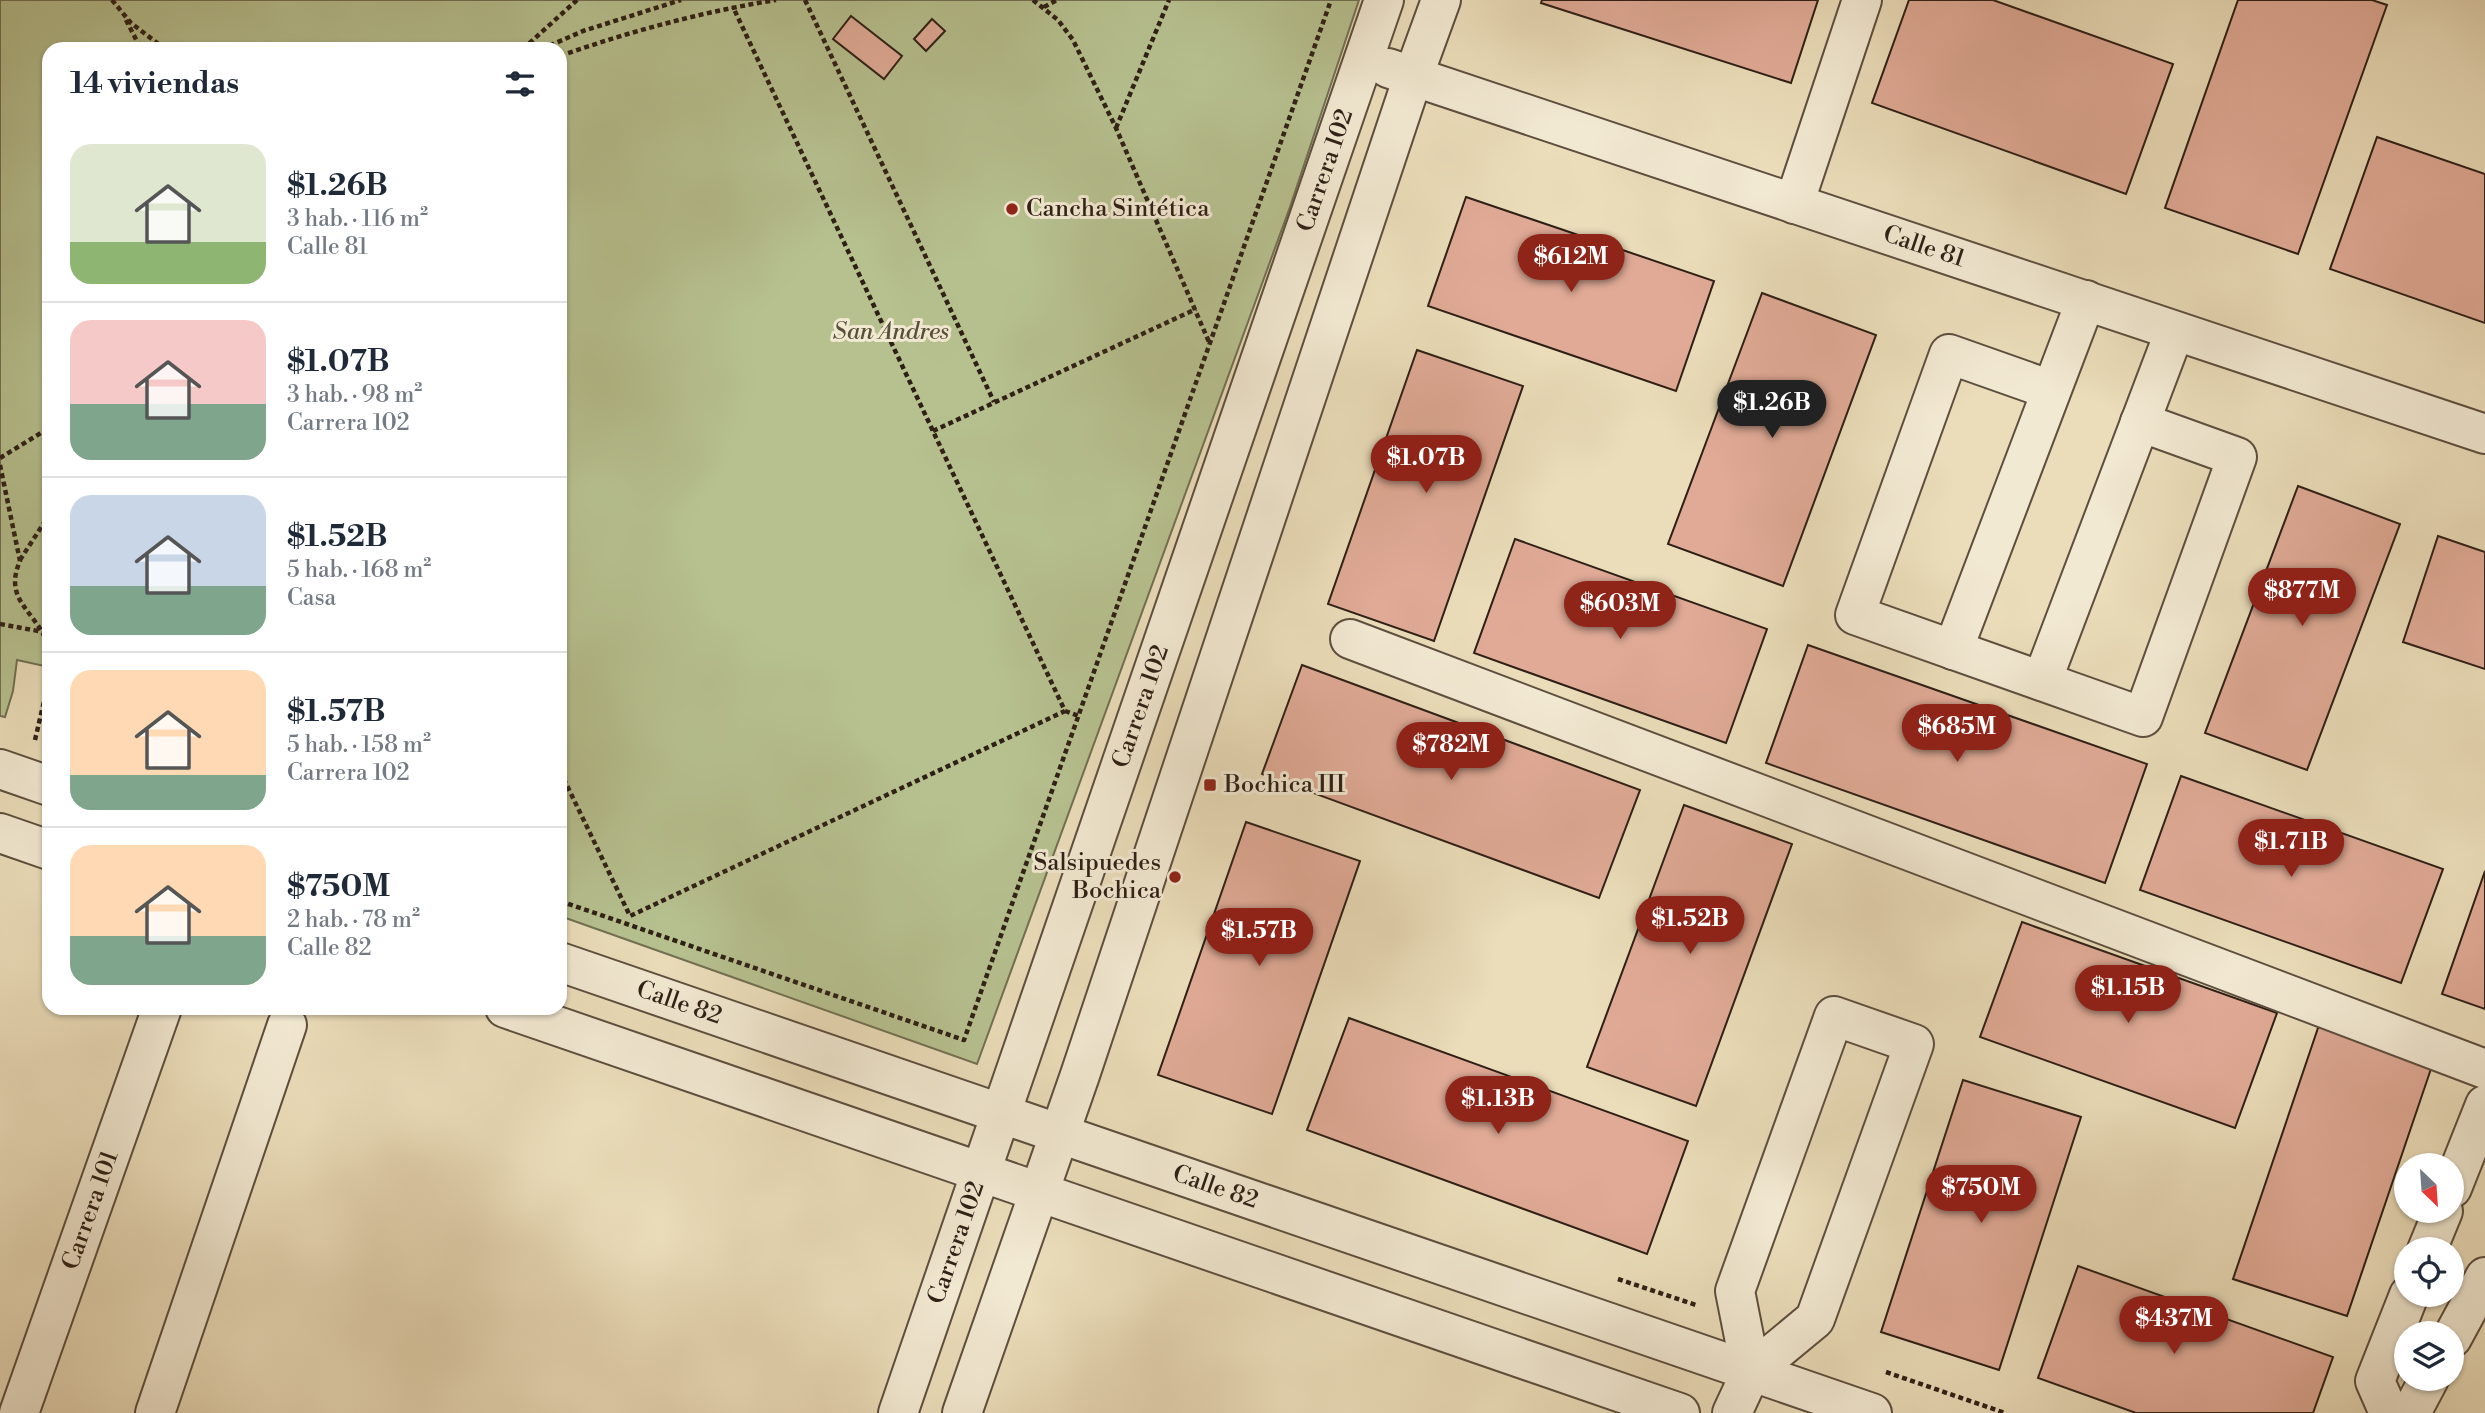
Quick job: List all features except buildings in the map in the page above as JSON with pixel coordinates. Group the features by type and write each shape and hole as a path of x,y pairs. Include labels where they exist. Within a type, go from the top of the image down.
{"street":[{"name":"Carrera 102","path":"898,1413 979,1171 1384,0"},
{"path":"962,1413 1059,1135 1441,0"},
{"path":"1794,204 1862,0"},
{"name":"Calle 81","path":"1363,60 2086,300 2174,333 2485,434"},
{"path":"1953,650 2086,300"},
{"path":"2042,681 2174,333"},
{"path":"2051,390 1949,354 1856,615 2143,717 2237,457 2140,422"},
{"path":"1350,639 2485,1069"},
{"path":"0,833 42,848"},
{"name":"Calle 82","path":"567,964 1872,1413"},
{"name":"Carrera 101","path":"19,1413 160,1015"},
{"path":"525,1015 1680,1413"},
{"path":"1732,1413 1751,1371 1815,1319 1914,1044 1834,1016 1735,1291 1751,1371"},
{"path":"155,1413 286,1025"},
{"path":"2464,1158 2485,1105"},
{"path":"2461,1321 2485,1277"},
{"path":"2389,1413 2375,1381 2404,1307"},
{"path":"2411,1413 2423,1391"}],"path":[{"path":"112,0 137,42"},
{"path":"112,0 131,23 156,42"},
{"path":"531,42 577,0"},
{"path":"559,42 681,0"},
{"path":"567,54 611,38 733,7 776,0"},
{"path":"805,0 995,402"},
{"path":"1033,0 1044,8 1073,40 1116,128 1210,343"},
{"path":"1044,8 1057,0"},
{"path":"1116,128 1169,0"},
{"path":"567,903 964,1040 1331,0"},
{"path":"733,7 1065,710 1079,716"},
{"path":"933,431 1196,309"},
{"path":"0,458 42,432"},
{"path":"0,465 20,561"},
{"path":"42,526 14,575 14,593 42,627"},
{"path":"0,624 42,632"},
{"path":"25,778 42,709"},
{"path":"567,786 630,916 1065,710"}],"green space":[{"name":"San Andres","path":"0,0 1359,0 1290,207 977,1064 567,918 567,42 42,42 42,665 17,660 13,691 5,717 0,716"}],"place":[{"name":"Cancha Sintética","path":"1012,209"},
{"name":"Bochica III","path":"1210,785"},
{"name":"Salsipuedes Bochica","path":"1175,877"}]}
